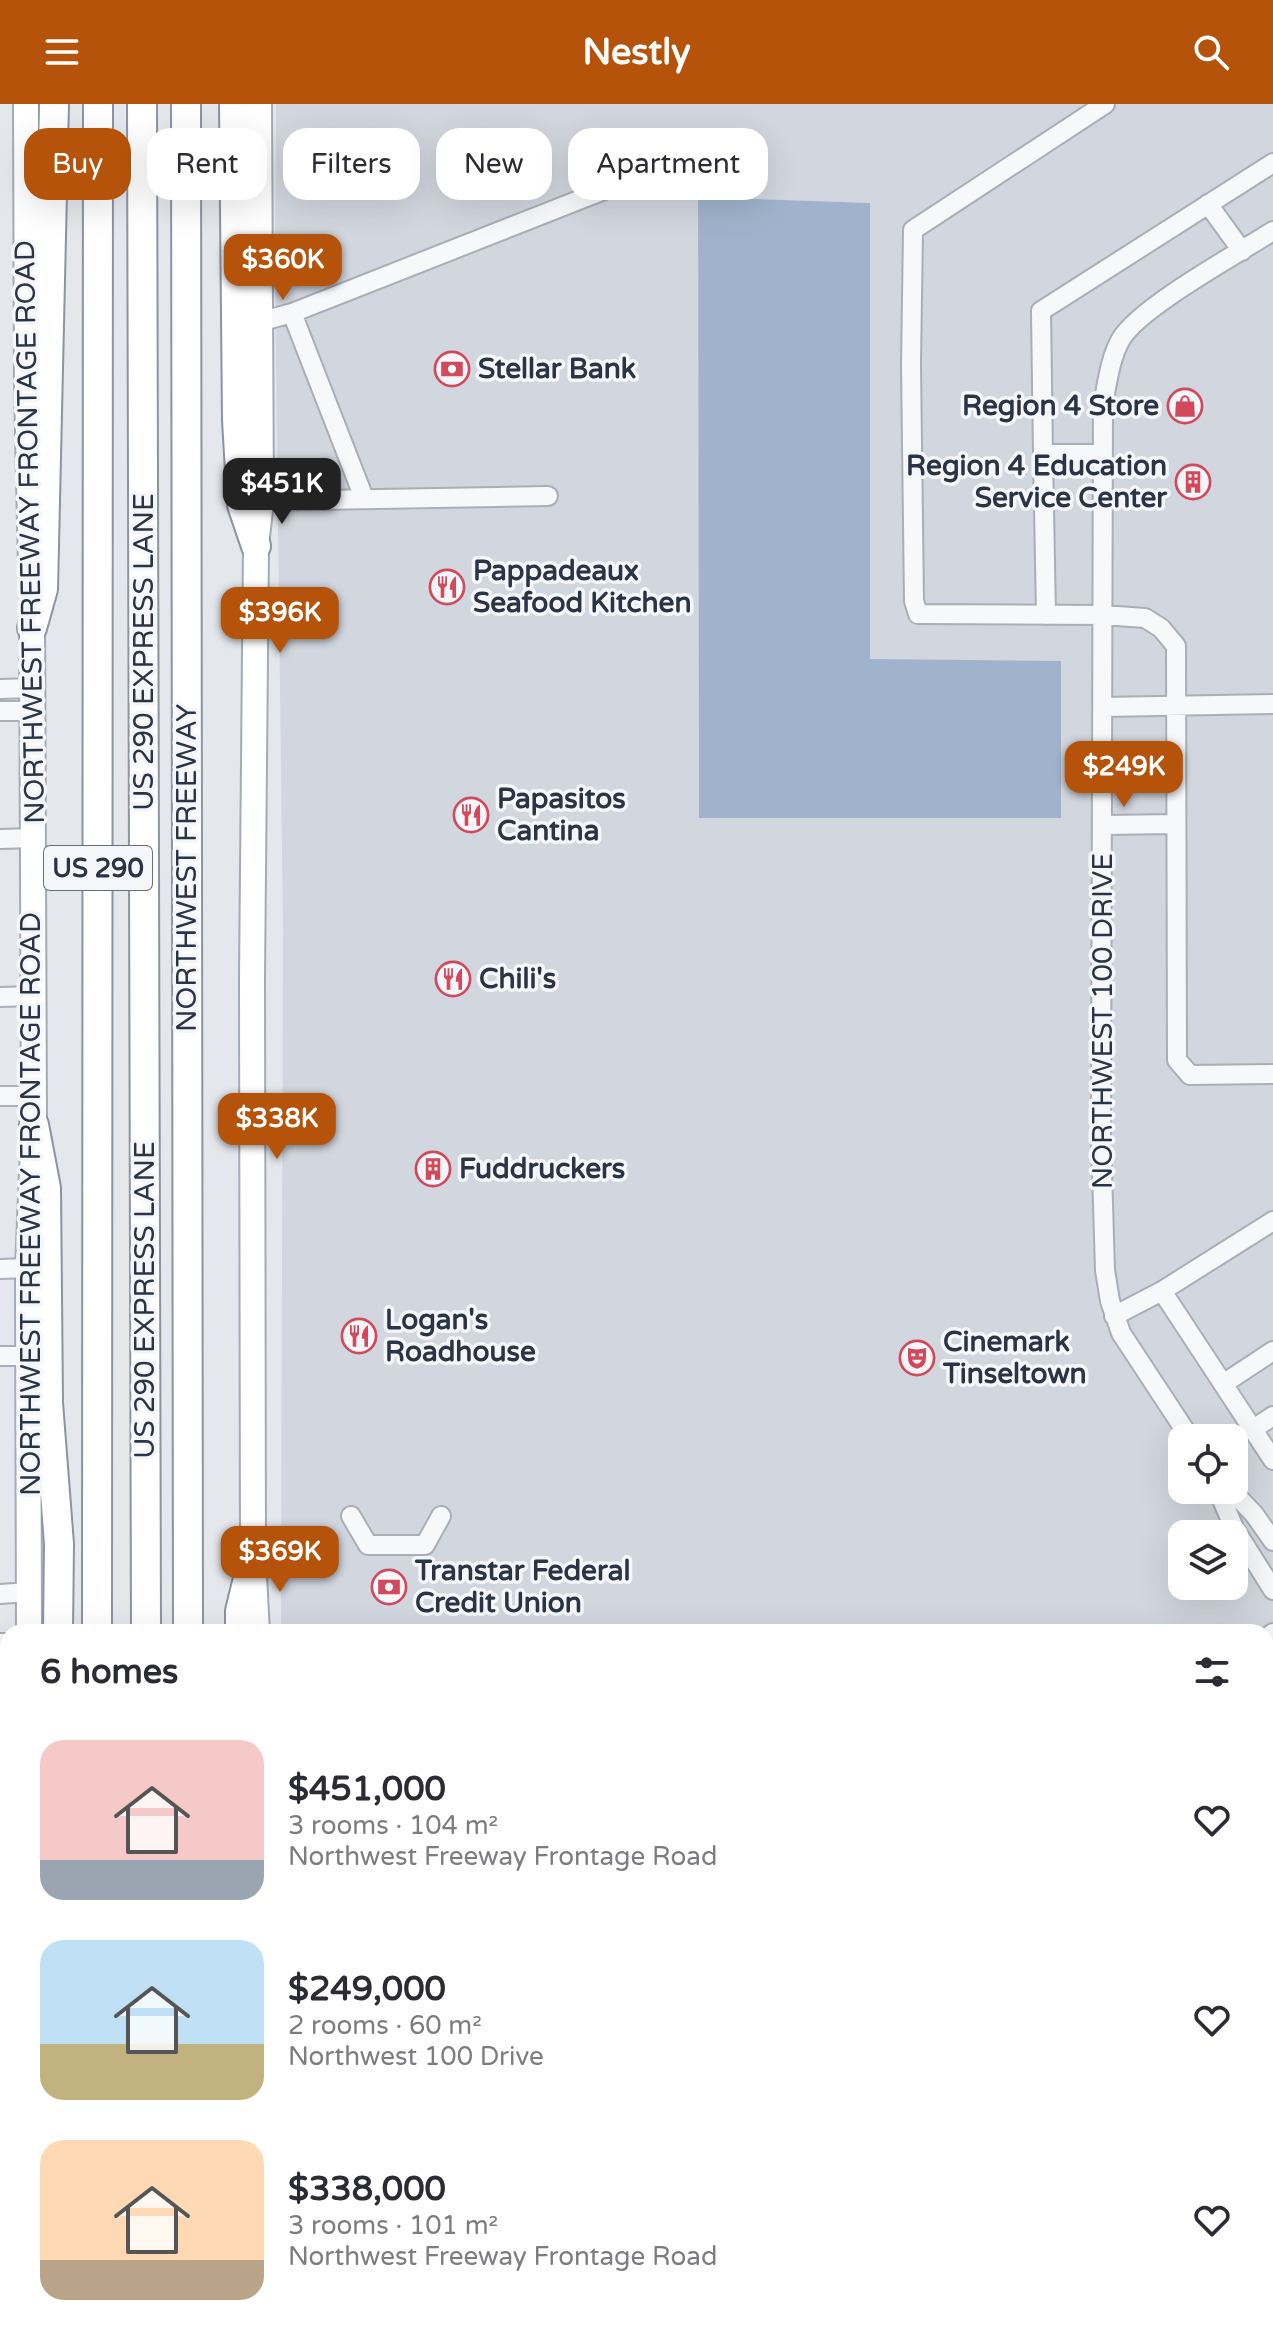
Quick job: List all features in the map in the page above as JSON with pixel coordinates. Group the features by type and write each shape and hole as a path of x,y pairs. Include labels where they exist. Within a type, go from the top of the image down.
{"highway":[{"path":"32,628 43,589 54,104"},
{"name":"US 290","path":"97,1624 98,104"},
{"name":"US 290 EXPRESS LANE","path":"142,104 146,1624"},
{"name":"NORTHWEST FREEWAY","path":"186,104 188,1624"},
{"path":"234,104 237,420 242,505 256,546"},
{"path":"34,1125 46,1188 48,1403 59,1544 58,1624"},
{"path":"240,1624 240,1611 253,1558"}],"main road":[{"name":"NORTHWEST FREEWAY FRONTAGE ROAD","path":"26,104 34,996 34,1125 28,1268 29,1624"},
{"path":"257,1624 253,1558 252,978 256,546 261,501 259,104"}],"street":[{"path":"1105,104 913,230 914,601 918,614 1145,618 1161,628 1176,646 1177,1060 1190,1075 1273,1074"},
{"path":"1046,615 1041,311 1273,163"},
{"path":"259,322 292,313 579,200"},
{"path":"1208,204 1242,251"},
{"name":"NORTHWEST 100 DRIVE","path":"1181,1424 1130,1348 1114,1316 1105,1270 1101,1138 1103,405 1109,372 1121,339 1146,313 1273,231"},
{"path":"292,313 364,498"},
{"path":"1043,454 1103,454"},
{"path":"261,501 548,496"},
{"path":"0,689 32,700"},
{"path":"0,711 32,700"},
{"path":"1103,707 1273,704"},
{"path":"1103,825 1176,824"},
{"path":"0,839 33,838"},
{"path":"0,997 34,996"},
{"path":"0,1096 33,1096"},
{"path":"1114,1316 1162,1291 1273,1221"},
{"path":"0,1269 28,1268"},
{"path":"1162,1291 1273,1460"},
{"path":"1223,1384 1273,1351"},
{"path":"0,1356 29,1356"},
{"path":"1253,1429 1273,1416"},
{"path":"1224,1504 1234,1528 1273,1590"},
{"path":"1244,1504 1273,1541"},
{"path":"351,1516 368,1545 425,1545 441,1516"},
{"path":"0,1594 29,1592"}],"shaded area":[{"path":"276,104 1273,104 1273,1624 281,1624 283,927 275,285","holes":["568,128 768,128 768,199 870,203 869,660 1061,661 1060,818 699,817 698,200 568,200"]}],"water":[{"path":"698,200 870,203 870,659 1061,661 1061,818 699,818"}],"place":[{"name":"Stellar Bank","path":"452,369"},
{"name":"Region 4 Store","path":"1185,406"},
{"name":"Region 4 Education Service Center","path":"1193,482"},
{"name":"Pappadeaux Seafood Kitchen","path":"447,587"},
{"name":"Papasitos Cantina","path":"471,815"},
{"name":"Chili's","path":"453,979"},
{"name":"Fuddruckers","path":"433,1169"},
{"name":"Logan's Roadhouse","path":"359,1336"},
{"name":"Cinemark Tinseltown","path":"917,1358"},
{"name":"Transtar Federal Credit Union","path":"389,1587"}]}
